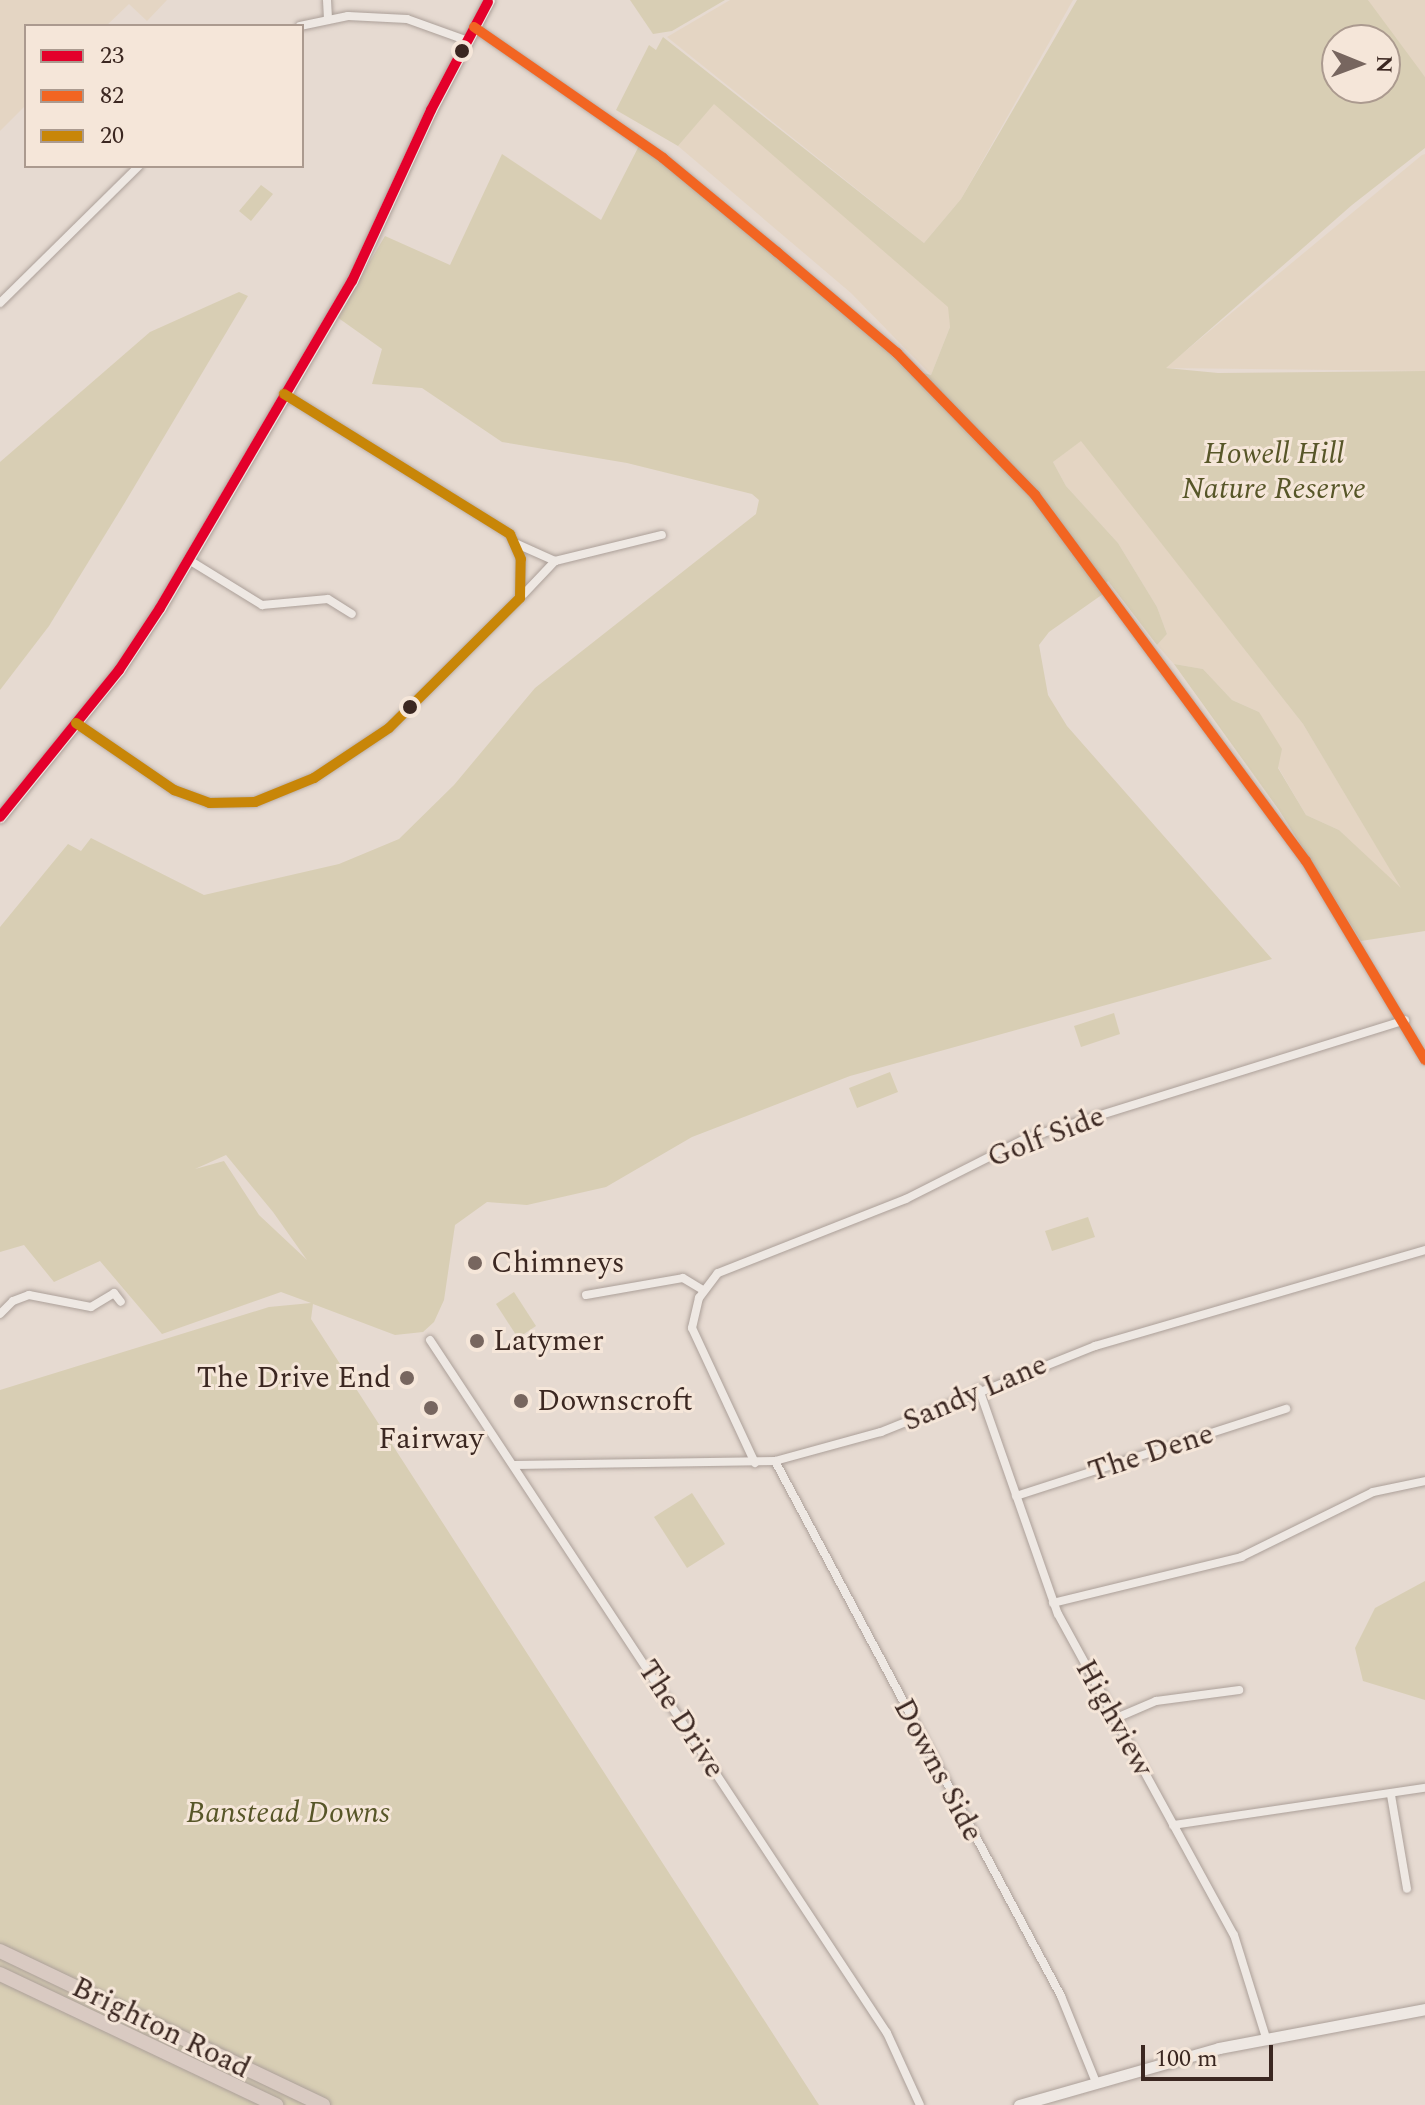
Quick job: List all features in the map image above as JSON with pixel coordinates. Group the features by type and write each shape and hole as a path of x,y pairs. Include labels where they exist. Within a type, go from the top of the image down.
{"highway":[{"name":"Brighton Road","path":"0,1951 323,2105"},
{"name":"Brighton Road","path":"0,1974 276,2105"}],"street":[{"path":"327,0 328,19"},
{"path":"0,817 134,647 189,560 358,270 489,0"},
{"path":"304,25 328,19 407,19 468,41"},
{"path":"474,27 663,158 788,261 897,353 1035,495 1306,861 1423,1049 1425,1060"},
{"path":"0,303 137,168"},
{"path":"284,394 510,534 517,544 555,561"},
{"path":"76,723 174,790 223,805 255,802 314,778 389,728 555,561 662,535"},
{"path":"517,544 520,598"},
{"path":"189,560 262,605 328,599 352,614"},
{"name":"Golf Side","path":"703,1290 718,1273 906,1199 1027,1138 1405,1020"},
{"name":"Sandy Lane","path":"514,1465 775,1461 881,1432 979,1389 1147,1329 1425,1250"},
{"path":"586,1295 683,1278 703,1290 692,1320 694,1338 755,1463"},
{"path":"0,1314 29,1295 91,1307 114,1293 121,1302"},
{"name":"The Drive","path":"430,1340 887,2033 920,2105"},
{"name":"Highview","path":"979,1389 1053,1603 1239,1946 1266,2038"},
{"name":"The Dene","path":"1016,1496 1286,1409"},
{"name":"Downs Side","path":"775,1461 1061,1996 1096,2082"},
{"path":"1053,1603 1241,1557 1373,1492 1425,1481"},
{"path":"1114,1719 1156,1701 1239,1690"},
{"path":"1173,1825 1425,1788"},
{"path":"1391,1795 1407,1889"},
{"path":"1019,2105 1266,2038 1425,2009"}],"shaded area":[{"path":"0,0 167,0 147,21 129,4 108,24 24,24 24,107 0,131"},
{"path":"730,0 1073,0 961,199 924,243 667,37"},
{"path":"1368,0 1425,0 1425,77 1401,48 1401,24 1382,24"},
{"path":"714,103 949,307 950,327 931,375 851,293 678,146"},
{"path":"1425,154 1425,371 1165,368 1422,155"},
{"path":"1081,440 1303,724 1404,892 1339,830 1306,815 1278,767 1259,712 1232,700 1203,669 1174,664 1157,645 1167,634 1157,607 1118,543 1066,486 1053,462"}],"green space":[{"path":"630,0 725,0 672,31 653,34"},
{"path":"1077,0 1368,0 1386,24 1321,24 1321,104 1401,104 1401,45 1425,77 1425,148 1352,205 1166,368 1218,373 1425,371 1425,931 1361,941 1279,810 1174,664 1203,669 1232,700 1259,712 1282,749 1278,768 1306,815 1339,830 1401,888 1303,724 1081,441 1053,462 1066,486 1118,543 1157,607 1167,634 1157,645 1108,581 1099,589 1103,594 1049,632 1039,645 1048,695 1067,726 1272,959 850,1076 692,1137 606,1187 527,1205 487,1202 455,1225 444,1300 434,1322 423,1332 395,1335 313,1304 311,1319 819,2105 0,2105 0,1390 269,1307 311,1303 281,1292 162,1334 100,1261 54,1282 24,1245 0,1252 0,927 68,844 81,851 91,838 204,895 339,864 399,839 454,785 535,688 756,514 759,500 752,494 627,463 502,442 422,388 372,384 382,349 337,317 385,236 450,265 502,154 601,220 642,140 849,306 915,371 931,375 950,327 948,307 714,104 678,146 616,110 649,45 656,50 663,37 924,243 961,199","holes":["226,1155 307,1260 259,1215 224,1161 195,1169"]},
{"path":"261,185 273,194 251,221 239,211"},
{"path":"239,292 248,296 124,504 49,626 0,690 0,462 150,332"},
{"path":"1114,1013 1120,1034 1081,1047 1074,1026"},
{"path":"890,1072 898,1092 857,1108 849,1088"},
{"path":"1088,1217 1095,1237 1052,1251 1045,1231"},
{"path":"514,1292 536,1326 518,1338 496,1304"},
{"path":"692,1493 725,1544 687,1568 654,1517"},
{"path":"1425,1581 1425,1700 1363,1681 1355,1648 1375,1608"}],"transit line":[{"name":"23","path":"0,817 119,670 160,608 352,281 431,110 488,2"},
{"name":"82","path":"474,27 663,158 777,252 897,353 1035,495 1306,861 1425,1060"},
{"name":"20","path":"76,723 174,790 209,803 255,802 314,778 389,728 520,598 521,559 510,534 284,394"}],"place":[{"name":"Chimneys","path":"475,1263"},
{"name":"Latymer","path":"477,1341"},
{"name":"The Drive End","path":"407,1378"},
{"name":"Downscroft","path":"521,1401"},
{"name":"Fairway","path":"431,1408"}],"park label":[{"name":"Howell Hill Nature Reserve","path":"1274,471"},
{"name":"Banstead Downs","path":"288,1813"}]}
